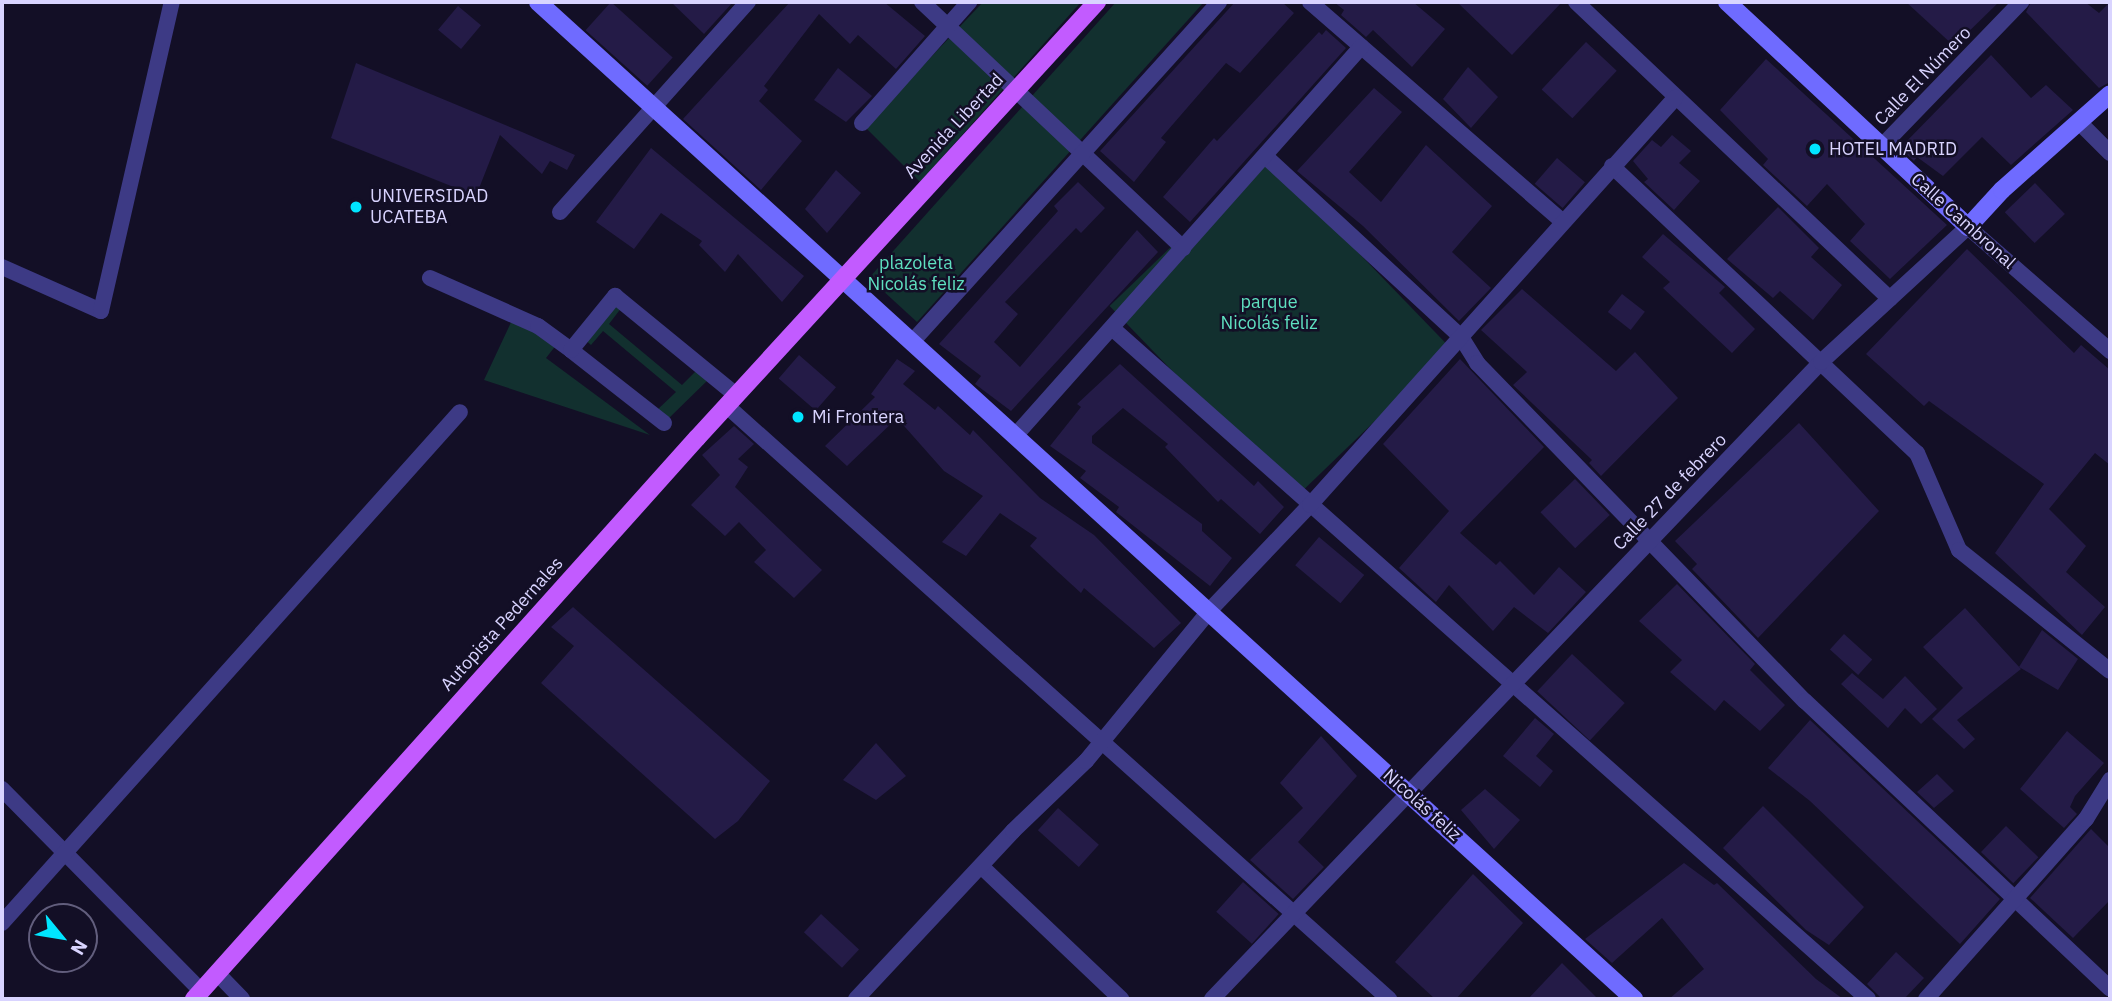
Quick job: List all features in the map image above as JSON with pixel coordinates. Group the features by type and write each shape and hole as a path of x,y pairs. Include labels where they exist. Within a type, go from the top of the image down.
{"main road":[{"name":"Avenida Libertad","path":"842,278 1097,2"},
{"name":"Calle Cambronal","path":"1727,2 1968,228"},
{"name":"Nicolás feliz","path":"546,4 653,106 1210,610 1634,999"},
{"path":"1968,228 2110,94"},
{"name":"Autopista Pedernales","path":"197,995 842,278"}],"street":[{"path":"2,267 101,311 172,2"},
{"path":"561,212 748,2"},
{"path":"922,2 1183,248"},
{"path":"862,123 969,2"},
{"path":"912,342 1219,2"},
{"path":"1310,2 1563,222"},
{"path":"1576,2 1890,299"},
{"name":"Calle El Número","path":"1881,147 2021,2"},
{"path":"1015,436 1361,47"},
{"path":"856,999 1101,744 1210,610 1310,505 1675,98"},
{"path":"2079,122 2110,153"},
{"path":"1265,156 1461,337 1477,363 1651,539 1805,701 2110,988"},
{"path":"1612,166 1917,453 1959,550 2110,671"},
{"name":"Calle 27 de febrero","path":"1212,999 1821,362 1968,228"},
{"name":"Calle Cambronal","path":"1968,228 2110,351"},
{"path":"430,278 538,326 664,423"},
{"path":"570,350 615,296 732,400 1101,744 1294,912 1389,999"},
{"path":"1112,328 1511,685 1868,999"},
{"path":"2,923 460,412"},
{"path":"1926,999 2086,819 2110,780"},
{"path":"2,789 197,995"},
{"path":"982,867 1121,999"},
{"path":"217,973 242,999"}],"green space":[{"path":"983,2 1081,2 920,182 865,127"},
{"name":"plazoleta Nicolás feliz","path":"1116,2 1204,2 917,322 869,278"},
{"name":"parque Nicolás feliz","path":"1265,156 1450,348 1295,498 1110,306"},
{"path":"615,300 622,307 609,324 682,385 698,369 710,378 667,420 656,411 676,392 603,331 591,345 583,338"},
{"path":"513,318 557,344 546,358 650,435 484,380"}],"building":[{"path":"611,2 673,58 647,86 586,30"},
{"path":"671,2 733,2 704,34"},
{"path":"790,2 884,2 925,36 896,69 858,35 850,44 819,14 764,86 768,90 759,101 802,141 761,190 683,119"},
{"path":"1235,2 1282,2 1294,13 1240,73 1226,63 1161,138 1166,142 1134,182 1100,151"},
{"path":"1334,2 1413,2 1445,29 1412,67 1373,30 1366,37 1341,15 1344,10"},
{"path":"1457,2 1562,2 1512,55"},
{"path":"1906,2 1999,2 1954,46"},
{"path":"2031,2 2085,2 2099,13 2110,2 2110,82 2099,88 2026,12"},
{"path":"458,6 481,25 461,49 438,30"},
{"path":"1326,30 1346,48 1190,222 1163,197 1214,138 1217,141 1319,32 1322,35"},
{"path":"1586,42 1617,71 1572,118 1542,90"},
{"path":"1991,55 2031,98 2046,85 2073,110 2011,165 1982,137 1943,176 1917,157 1914,161 1900,148"},
{"path":"1766,59 1947,225 1890,279 1850,241 1865,224 1827,184 1807,206 1763,165 1768,159 1720,110"},
{"path":"356,63 575,155 567,170 550,161 542,174 500,135 476,196 331,138"},
{"path":"1468,67 1498,97 1471,128 1443,99"},
{"path":"838,68 872,96 846,122 814,100"},
{"path":"1374,88 1402,112 1349,172 1381,202 1426,145 1492,206 1452,252 1491,288 1459,321 1363,226 1297,171"},
{"path":"1672,135 1691,151 1679,163 1700,181 1674,210 1644,182 1648,179 1633,161 1652,140 1661,147"},
{"path":"651,148 804,276 782,302 738,254 725,272 699,245 702,241 661,213 634,249 596,222"},
{"path":"1557,158 1585,182 1563,208 1535,184"},
{"path":"836,170 861,193 827,233 805,209"},
{"path":"1078,182 1105,208 1081,233 1076,228 1005,302 1018,314 994,342 1020,367 1137,230 1158,252 1011,411 975,384 981,376 939,344 1058,211 1054,206"},
{"path":"2035,183 2065,214 2035,243 2005,212"},
{"path":"1778,207 1819,248 1811,257 1842,285 1813,320 1780,291 1773,298 1727,259"},
{"path":"1663,234 1725,287 1719,293 1755,329 1732,353 1663,288 1670,282 1642,257"},
{"path":"1967,249 2074,353 2081,345 2110,370 2110,465 2095,453 2049,509 2086,546 2066,572 2105,607 2082,635 1995,553 2044,484 1929,401 1924,406 1866,354"},
{"path":"1522,289 1616,371 1635,352 1678,398 1601,476 1589,463 1592,460 1513,385 1527,372 1481,330"},
{"path":"1622,294 1645,312 1631,330 1608,312"},
{"path":"799,355 836,387 816,411 779,378"},
{"path":"897,359 915,371 903,384 935,410 938,406 970,435 973,430 1040,498 1094,535 1181,623 1154,648 1084,588 1081,593 1030,546 1037,538 1000,513 966,556 942,542 983,496 944,471 897,418 847,466 825,446 875,397 871,394"},
{"path":"1460,359 1544,447 1460,533 1496,565 1500,561 1534,595 1559,567 1586,592 1548,633 1514,607 1493,631 1449,585 1436,602 1399,568 1449,511 1383,444"},
{"path":"1120,364 1254,486 1258,481 1284,507 1260,534 1221,499 1218,502 1165,447 1168,444 1123,408 1092,436 1092,443 1202,524 1202,531 1232,558 1210,586 1116,512 1119,507 1080,478 1086,471 1050,446 1081,407 1077,404"},
{"path":"1799,423 1879,511 1758,638 1692,569 1697,564 1675,541"},
{"path":"734,426 754,444 738,459 748,467 735,487 822,570 794,598 754,562 766,550 739,522 725,536 691,505 720,475 702,455"},
{"path":"1575,479 1610,515 1575,548 1540,512"},
{"path":"1319,537 1364,575 1340,603 1295,565"},
{"path":"1677,584 1755,664 1750,670 1785,705 1760,731 1724,700 1715,711 1670,672 1682,660 1639,621"},
{"path":"573,607 770,781 738,821 715,839 541,683 574,646 551,627"},
{"path":"1965,608 2021,669 1957,720 1975,739 1964,749 1932,719 1963,688 1923,647"},
{"path":"2042,630 2078,659 2058,690 2019,667"},
{"path":"1844,634 1872,659 1858,675 1830,650"},
{"path":"1572,654 1625,703 1590,740 1537,691"},
{"path":"1852,673 1883,699 1905,676 1937,709 1921,724 1905,708 1888,728 1841,684"},
{"path":"1535,718 1554,734 1536,756 1553,771 1540,787 1503,756"},
{"path":"1810,720 2000,899 1960,944 1810,801 1768,768"},
{"path":"2067,731 2104,763 2075,796 2070,807 2077,814 2064,828 2020,789"},
{"path":"1321,736 1357,776 1298,842 1324,867 1293,899 1250,860 1303,808 1280,783"},
{"path":"876,743 906,776 876,800 843,780"},
{"path":"1937,774 1954,791 1934,808 1917,792"},
{"path":"1485,789 1520,820 1494,849 1461,810"},
{"path":"1763,806 1864,907 1829,945 1806,930 1723,848"},
{"path":"1058,808 1099,845 1079,867 1038,830"},
{"path":"2006,826 2038,857 2013,883 1981,852"},
{"path":"2091,829 2110,848 2110,900 2073,938 2030,898"},
{"path":"1684,863 1714,885 1717,883 1816,979 1843,999 1669,999 1704,969 1662,918 1612,963 1585,939"},
{"path":"1473,874 1523,923 1456,999 1435,999 1395,962"},
{"path":"1243,882 1279,914 1252,944 1216,912"},
{"path":"821,914 859,949 842,968 804,932"},
{"path":"1896,952 1924,978 1904,999 1882,999 1867,984"},
{"path":"1562,963 1598,999 1528,999"}],"place":[{"name":"HOTEL MADRID","path":"1815,149"},
{"name":"UNIVERSIDAD UCATEBA","path":"356,207"},
{"name":"Mi Frontera","path":"798,417"}]}
